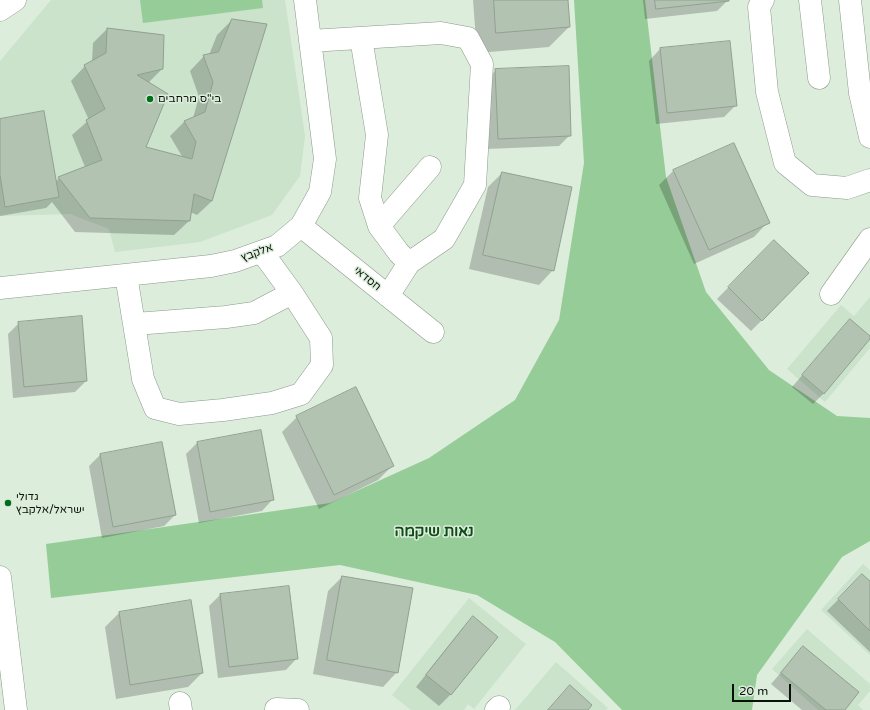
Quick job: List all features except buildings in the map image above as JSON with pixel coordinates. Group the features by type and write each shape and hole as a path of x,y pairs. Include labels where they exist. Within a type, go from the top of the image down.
{"street":[{"path":"0,10 15,0"},
{"name":"אלקבץ","path":"0,288 211,266 235,261 277,246 301,226 320,192 325,159 305,0"},
{"path":"763,0 759,7 767,92 785,163 812,185 847,188 870,180"},
{"path":"810,0 820,78"},
{"path":"850,0 860,93 870,137"},
{"path":"310,41 441,33 468,38 482,64 475,185 444,239 409,263 388,296"},
{"path":"361,38 376,135 370,198 379,226 399,254 409,263"},
{"path":"379,226 430,167"},
{"name":"חסדאי","path":"301,226 433,332"},
{"path":"831,294 870,239"},
{"path":"126,275 143,379 155,408 179,414 272,403 301,394 322,365 321,338 292,293 262,252"},
{"path":"135,324 226,317 254,313 292,293"},
{"path":"0,577 16,710"},
{"path":"276,709 298,710"}],"shaded area":[{"name":"בי\"ס מרחבים","path":"51,0 285,0 305,136 300,176 272,215 200,242 115,252 109,229 70,214 0,216 0,61"},
{"path":"870,297 870,348 825,402 787,369 841,305 854,316"},
{"path":"863,564 870,570 870,655 821,610"},
{"path":"469,598 526,644 474,709 468,704 464,710 411,710 392,695"},
{"path":"807,629 870,684 870,691 858,705 863,710 818,710 772,669"},
{"path":"556,662 608,708 606,710 515,710"}],"green space":[{"path":"140,0 262,0 263,8 143,23"},
{"path":"574,0 645,0 666,177 706,292 769,370 837,416 870,418 870,541 842,557 757,675 752,710 622,710 555,642 477,595 340,565 51,598 46,544 330,503 429,458 515,400 559,320 584,163"}],"place":[{"name":"בי\"ס מרחבים","path":"150,99"},
{"name":"גדולי ישראל/אלקבץ","path":"8,503"}],"district":[{"name":"נאות שיקמה","path":"434,532"}]}
